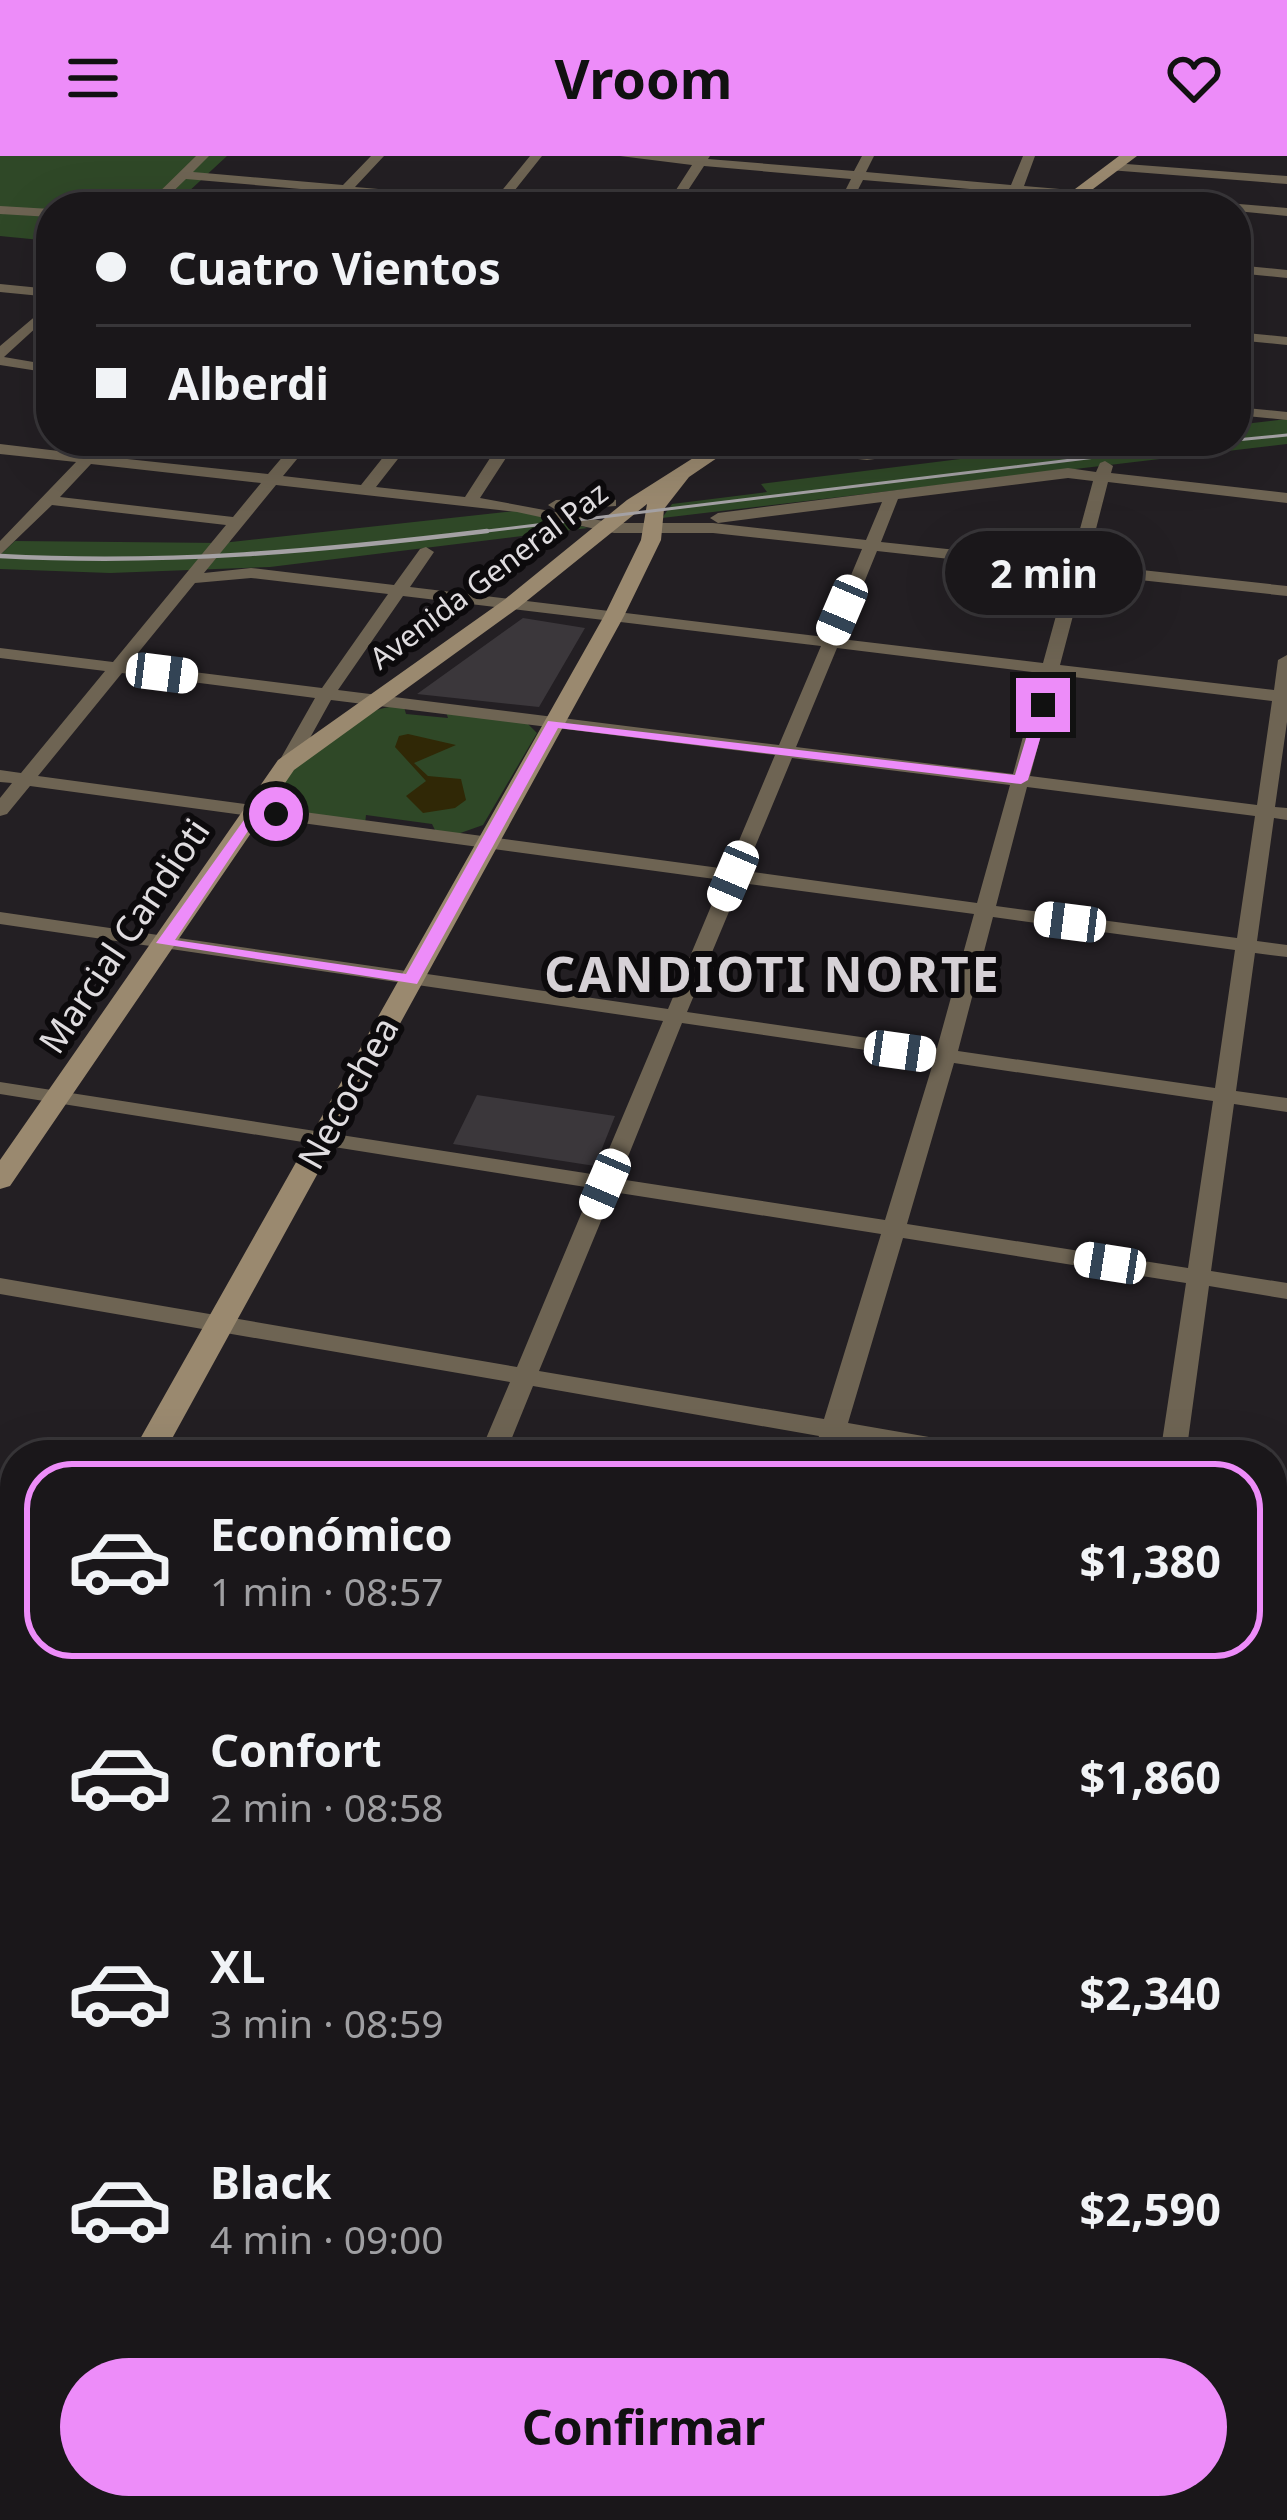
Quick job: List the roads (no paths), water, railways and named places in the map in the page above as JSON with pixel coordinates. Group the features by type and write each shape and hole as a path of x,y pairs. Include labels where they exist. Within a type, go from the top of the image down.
{"main road":[{"path":"1080,192 1129,156"},
{"name":"Avenida General Paz","path":"286,765 511,604 634,504 712,456"},
{"name":"Necochea","path":"155,1440 614,616 659,526 654,508 680,478"},
{"name":"Marcial Candioti","path":"0,1180 286,765"}],"street":[{"path":"175,192 203,156"},
{"path":"169,192 216,156"},
{"path":"346,190 378,156"},
{"path":"507,192 536,156"},
{"path":"626,156 1053,192"},
{"path":"851,192 868,156"},
{"path":"1016,189 1029,156"},
{"path":"681,192 702,159"},
{"path":"1113,167 1287,180"},
{"path":"189,176 366,192"},
{"path":"1251,209 1287,212"},
{"path":"0,210 36,212"},
{"path":"1251,270 1287,274"},
{"path":"0,288 36,292"},
{"path":"0,357 36,322"},
{"path":"1251,337 1287,341"},
{"path":"0,357 36,365"},
{"path":"1251,412 1287,416"},
{"path":"0,449 36,453"},
{"path":"61,456 518,507 608,527 659,526 1104,471 1287,499"},
{"path":"2,546 90,456"},
{"path":"0,810 291,456"},
{"path":"365,490 392,456"},
{"path":"470,501 499,456"},
{"path":"830,1440 945,1058 982,911 1054,668 1074,567 1104,471"},
{"path":"498,1440 892,496"},
{"path":"48,500 237,522"},
{"path":"518,507 610,503"},
{"path":"659,526 1287,591"},
{"name":"Marcial Candioti","path":"286,765 328,694 426,552"},
{"path":"189,579 250,573 1284,696"},
{"path":"0,652 1287,814"},
{"path":"1175,1440 1287,660"},
{"path":"0,776 1287,950"},
{"path":"0,919 1287,1106"},
{"path":"0,1088 1287,1291"},
{"path":"0,1286 899,1440"}],"railway":[{"path":"1251,439 1287,435"},
{"path":"482,532 1104,456"},
{"path":"482,532 487,531"},
{"path":"0,556 124,559 244,554 482,532"},
{"path":"462,534 482,532"}],"district":[{"name":"CANDIOTI NORTE","path":"773,975"}]}
